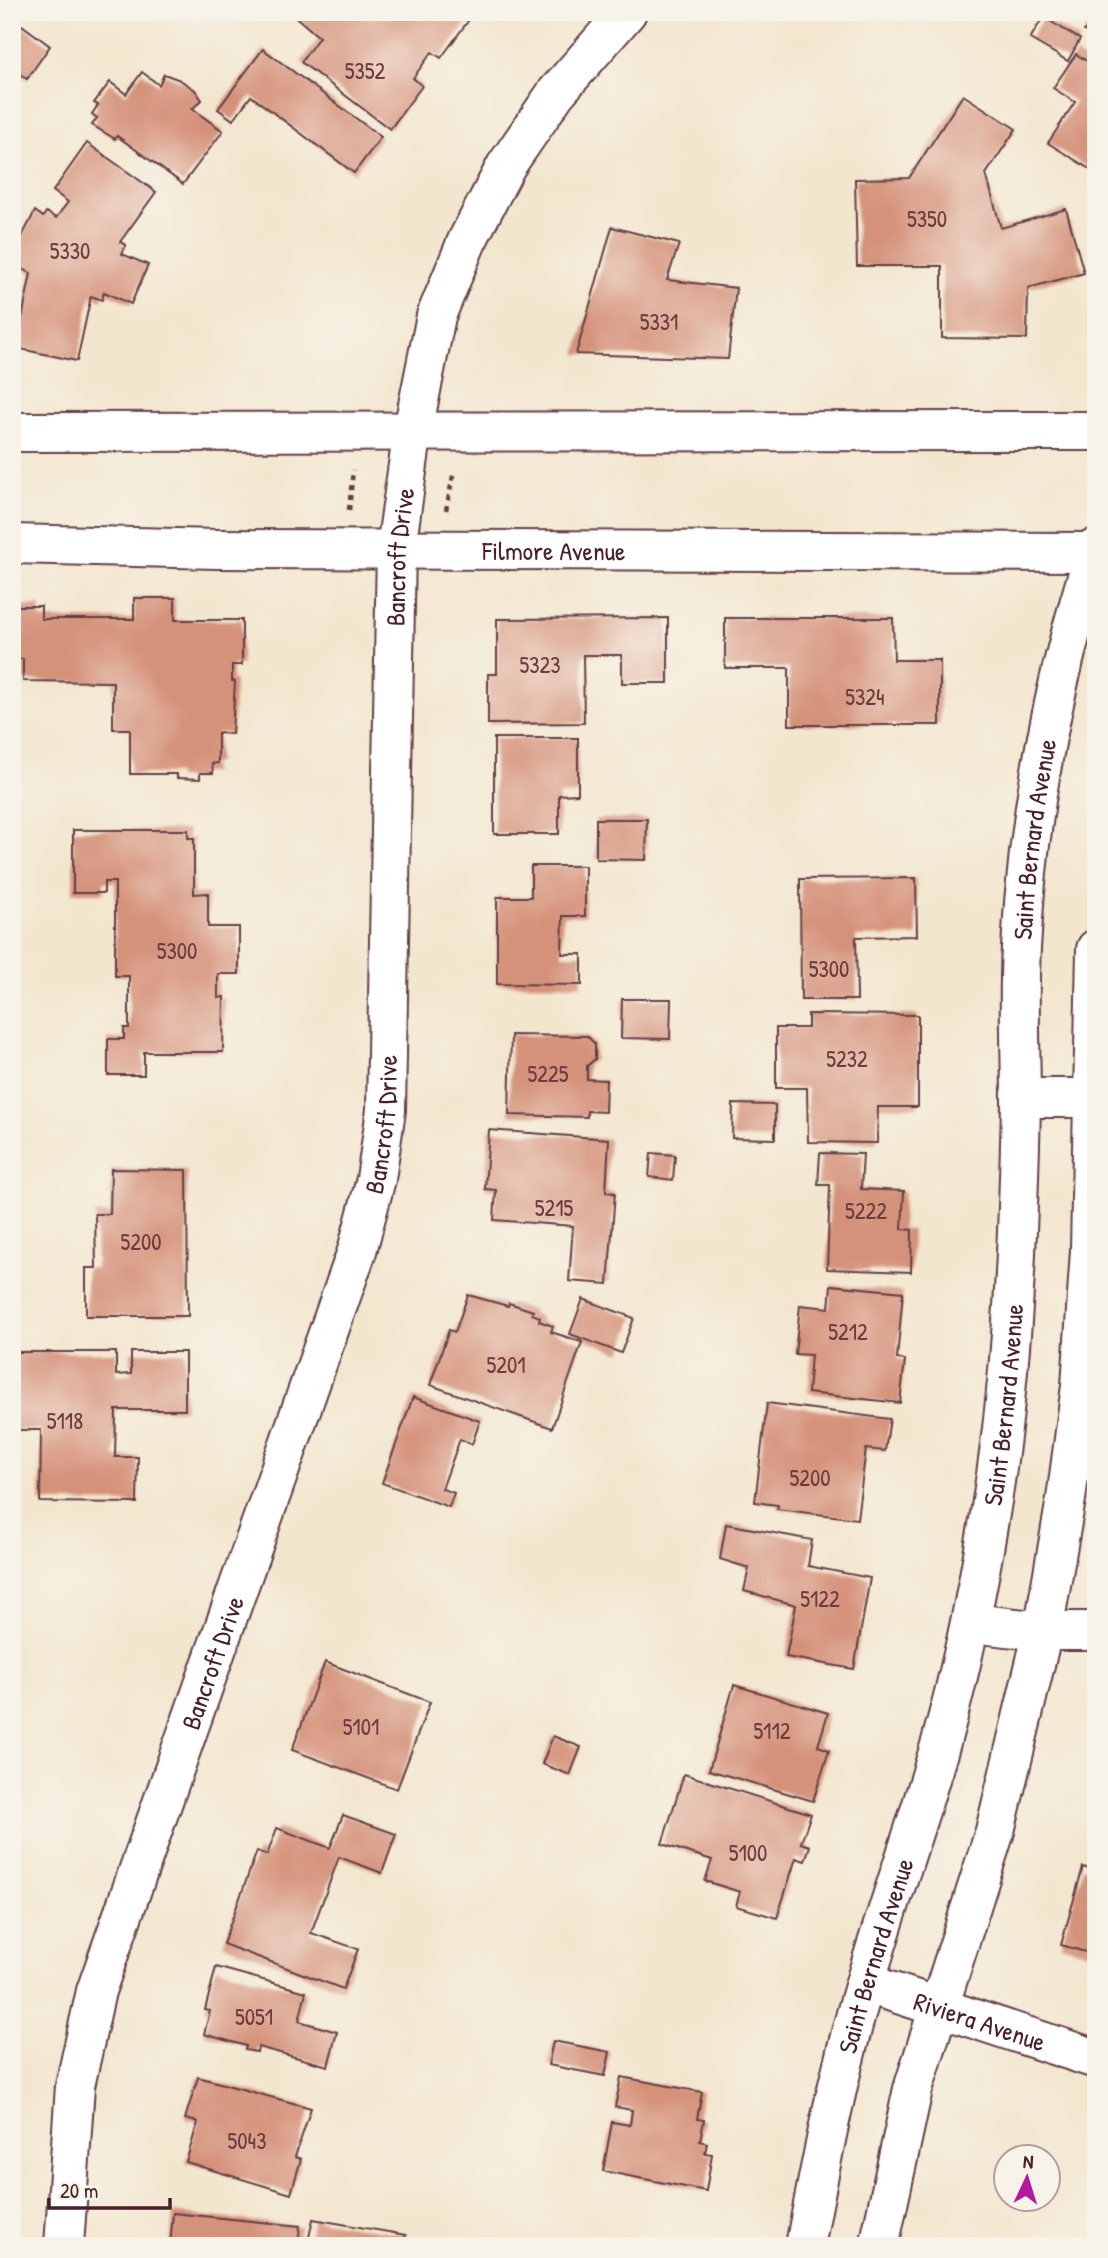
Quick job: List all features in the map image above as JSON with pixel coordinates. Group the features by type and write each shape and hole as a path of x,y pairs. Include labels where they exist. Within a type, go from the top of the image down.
{"street":[{"name":"Bancroft Drive","path":"64,2246 75,2087 96,1991 357,1251 376,1179 386,1110 396,548 413,430 436,316 467,241 506,166 555,93 628,12"},
{"path":"12,432 1096,431"},
{"name":"Filmore Avenue","path":"12,544 217,550 396,548 1095,551"},
{"name":"Saint Bernard Avenue","path":"805,2246 835,2093 865,1983 942,1739 971,1623 993,1492 1012,1338 1021,1098 1020,950 1033,815 1055,697 1095,551"},
{"path":"879,2246 913,2089 995,1831 1043,1631 1066,1499 1081,1386 1090,1250 1096,949"},
{"path":"1021,1098 1094,1098"},
{"path":"971,1623 1043,1631 1096,1631"},
{"name":"Riviera Avenue","path":"865,1983 1096,2059"}],"path":[{"path":"349,516 354,468"},
{"path":"445,515 455,468"}],"building":[{"path":"290,12 465,12 471,17 441,58 432,52 413,78 422,86 390,129 301,62 319,37"},
{"path":"1096,14 1096,39 1084,31"},
{"path":"1043,17 1080,39 1068,61 1030,39"},
{"path":"22,25 50,46 27,79 12,68 12,39"},
{"path":"263,49 381,137 354,173 251,96 233,120 218,109"},
{"path":"1076,54 1096,67 1096,173 1048,143 1075,102 1053,88"},
{"path":"142,72 159,85 164,74 195,90 202,100 192,109 223,131 183,184 117,136 115,139 92,125 97,118 92,114 98,105 94,103 110,82 126,94"},
{"path":"963,95 1016,129 986,174 1001,228 1066,209 1084,273 1028,288 1027,339 942,338 942,266 857,266 855,179 909,178"},
{"path":"87,143 156,192 120,242 126,245 122,254 148,265 131,304 104,292 102,300 91,296 77,361 16,348 31,273 20,268 23,262 12,256 35,211 43,217 46,212 56,218 68,202 53,191"},
{"path":"612,227 679,244 667,280 736,288 728,359 576,354"},
{"path":"134,598 175,598 175,620 242,620 242,665 232,665 232,681 235,681 232,734 218,733 218,763 212,764 213,773 200,773 200,779 177,778 177,774 130,774 130,729 113,729 113,682 23,681 23,659 12,659 12,606 41,606 41,619 134,619"},
{"path":"668,618 668,683 622,683 622,655 583,655 584,723 488,724 488,674 497,674 497,619"},
{"path":"725,618 893,618 894,660 940,660 940,725 789,725 789,668 725,668"},
{"path":"494,738 578,738 578,794 559,795 559,834 494,834"},
{"path":"596,819 647,819 646,860 596,859"},
{"path":"73,830 188,830 188,838 194,838 194,894 208,893 208,927 239,927 239,974 218,974 218,998 224,997 223,1052 144,1052 144,1075 108,1075 108,1039 124,1039 124,1028 129,1028 129,976 115,976 115,882 104,882 104,893 73,893"},
{"path":"531,866 585,866 585,916 563,916 562,954 582,954 582,985 497,984 497,897 531,897"},
{"path":"916,878 917,936 856,937 857,1000 801,1000 800,879"},
{"path":"622,999 671,999 670,1039 621,1038"},
{"path":"808,1014 918,1015 918,1107 878,1107 877,1143 808,1142 807,1088 776,1088 776,1028 808,1028"},
{"path":"511,1035 587,1036 595,1044 595,1059 587,1066 587,1079 606,1080 605,1112 587,1111 587,1117 509,1115"},
{"path":"733,1104 775,1105 775,1139 732,1138"},
{"path":"489,1130 609,1139 606,1192 615,1193 608,1284 569,1281 573,1226 494,1220 496,1190 485,1189"},
{"path":"651,1153 675,1155 673,1180 649,1177"},
{"path":"820,1153 863,1154 861,1189 904,1191 902,1229 912,1230 911,1272 827,1269 830,1185 818,1185"},
{"path":"111,1169 187,1170 188,1316 86,1316 86,1268 96,1268 95,1214 110,1214"},
{"path":"831,1285 903,1292 897,1359 905,1360 900,1403 808,1393 811,1355 795,1354 800,1305 829,1308"},
{"path":"468,1295 533,1311 532,1314 540,1317 539,1321 553,1326 551,1332 582,1342 552,1428 430,1385 449,1330 455,1332"},
{"path":"583,1299 634,1318 621,1353 570,1334"},
{"path":"15,1352 116,1352 116,1375 131,1374 131,1352 185,1352 185,1410 116,1410 115,1457 138,1457 137,1503 40,1502 41,1430 14,1430"},
{"path":"413,1397 480,1421 472,1444 460,1439 442,1489 454,1493 449,1507 382,1483"},
{"path":"767,1403 890,1419 885,1451 866,1449 857,1519 777,1509 778,1505 755,1502"},
{"path":"726,1524 812,1540 808,1566 870,1578 854,1669 786,1657 796,1605 744,1591 749,1568 720,1559"},
{"path":"325,1662 430,1702 397,1789 292,1750"},
{"path":"734,1685 828,1713 818,1746 829,1750 813,1801 709,1770"},
{"path":"553,1736 581,1747 570,1775 542,1764"},
{"path":"684,1774 811,1814 801,1843 810,1846 805,1861 796,1858 777,1918 736,1906 740,1892 705,1881 712,1860 662,1844"},
{"path":"343,1815 396,1834 382,1873 339,1857 311,1933 358,1949 343,1989 223,1944 257,1851 267,1855 277,1828 330,1848"},
{"path":"1083,1867 1096,1871 1096,1955 1061,1945"},
{"path":"216,1967 306,1992 299,2021 337,2032 328,2066 258,2047 257,2052 245,2050 246,2046 204,2034 210,2011 205,2010"},
{"path":"553,2041 610,2052 605,2076 548,2065"},
{"path":"198,2077 311,2108 295,2157 301,2159 291,2194 186,2162 198,2122 185,2119"},
{"path":"621,2077 702,2092 697,2119 704,2120 700,2141 707,2143 705,2153 712,2154 706,2191 603,2171 612,2122 630,2125 632,2110 615,2107"},
{"path":"173,2213 300,2226 298,2246 170,2246"},
{"path":"313,2219 406,2235 403,2246 307,2246"}]}
